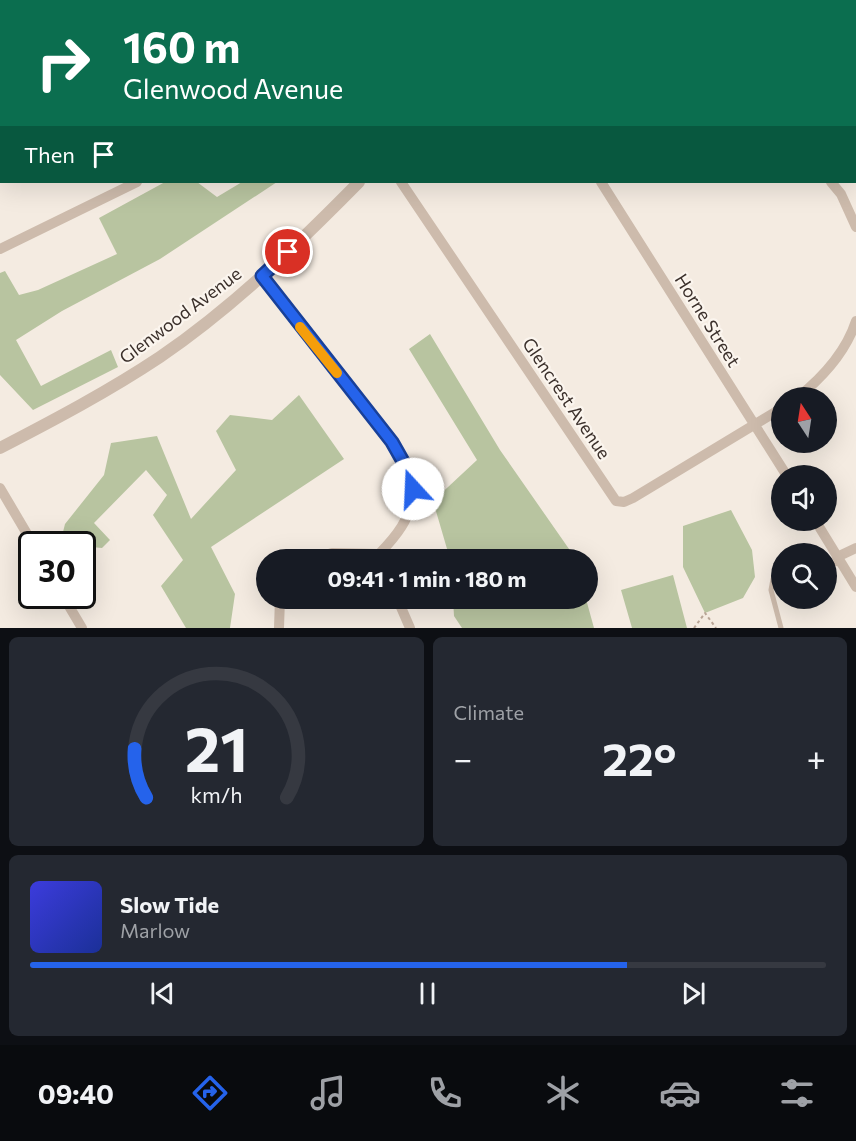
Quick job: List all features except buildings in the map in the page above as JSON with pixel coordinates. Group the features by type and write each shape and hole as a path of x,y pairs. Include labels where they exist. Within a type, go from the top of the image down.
{"street":[{"path":"0,249 135,183"},
{"name":"Glenwood Avenue","path":"0,448 147,365 262,276 358,183"},
{"name":"Glencrest Avenue","path":"402,183 616,501 624,502 633,498 756,426"},
{"name":"Horne Street","path":"603,183 780,465"},
{"path":"832,183 841,194 856,228"},
{"path":"262,276 392,442 405,465 413,489 410,514 386,549"},
{"path":"808,387 843,349 856,321"},
{"path":"756,426 771,416"},
{"path":"0,488 25,531"},
{"path":"822,531 856,587"},
{"path":"840,561 856,548"},
{"path":"71,609 82,628"},
{"path":"279,628 280,609"},
{"path":"402,609 410,628"}],"lane":[{"path":"776,609 782,628"}],"path":[{"path":"694,628 705,613 716,628"}],"green space":[{"path":"163,183 198,183 217,197 240,183 275,183 160,259 62,311 16,340 41,386 111,350 118,367 33,410 0,375 0,273 5,271 19,295 38,290 117,254 99,218"},
{"path":"430,334 500,450 569,549 447,549 433,501 477,460 409,349"},
{"path":"299,395 344,459 211,547 235,594 230,628 186,628 161,586 183,560 153,515 167,495 146,470 94,523 110,540 102,548 96,547 96,531 63,531 65,524 104,475 111,443 157,436 191,519 236,470 216,431 230,415 272,420"},
{"path":"731,510 752,550 755,577 743,598 705,613 683,567 683,526"},
{"path":"673,575 687,628 632,628 621,590"},
{"path":"454,609 589,609 594,628 462,628 454,616"}],"slow traffic":[{"path":"300,327 337,373"}],"route":[{"path":"288,252 262,276 392,442 405,465 413,489"}]}
